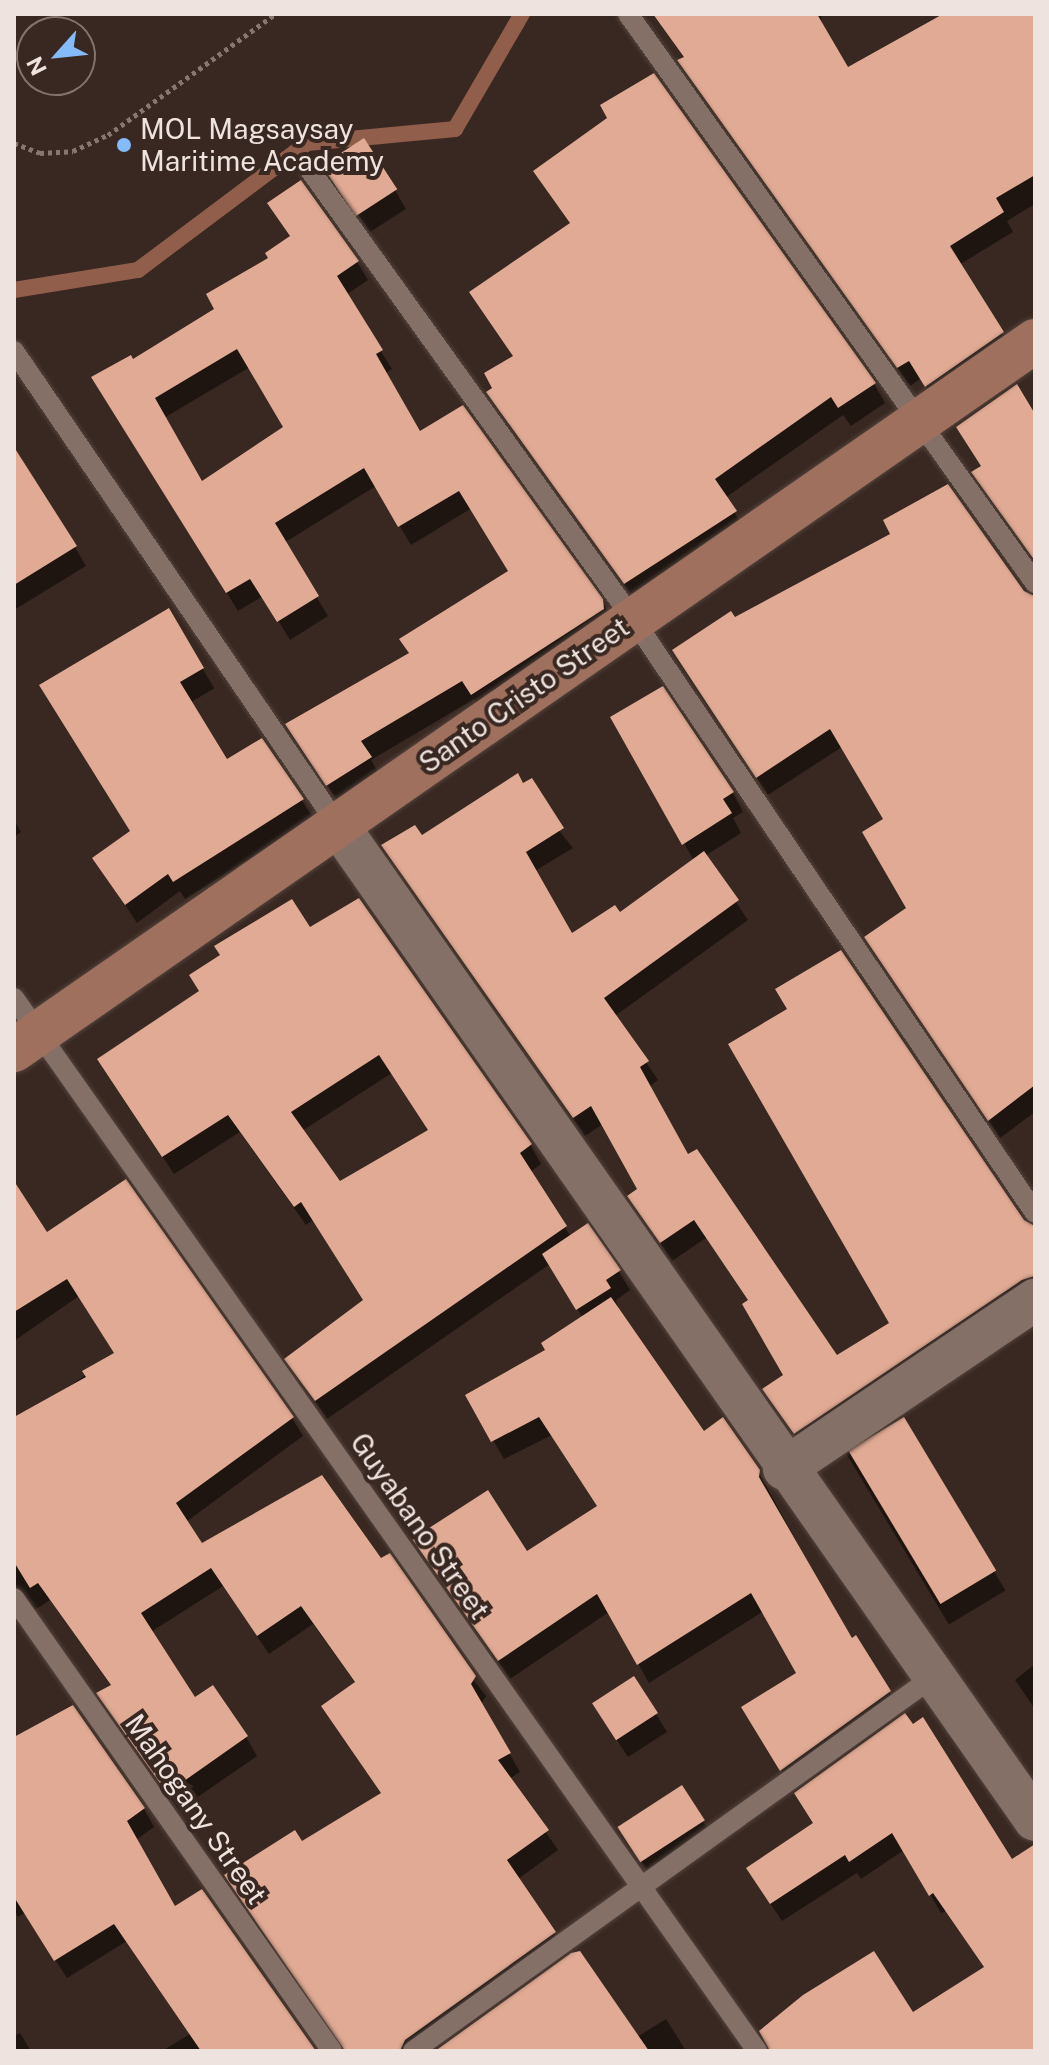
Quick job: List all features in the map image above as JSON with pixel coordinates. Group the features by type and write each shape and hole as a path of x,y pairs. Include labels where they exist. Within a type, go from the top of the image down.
{"street":[{"name":"Santo Cristo Street","path":"26,1041 1035,341"},
{"path":"337,824 784,1469 1035,1820"},
{"path":"784,1469 1035,1300"}],"lane":[{"path":"628,14 1035,583"},
{"path":"310,170 633,619 1035,1213"},
{"path":"14,351 337,824"},
{"name":"Guyabano Street","path":"14,998 26,1041 757,2051"},
{"name":"Mahogany Street","path":"14,1598 332,2051"},
{"path":"413,2051 933,1677"}],"path":[{"path":"14,143 40,153 73,151 108,135 275,14"}],"building":[{"path":"653,14 817,14 848,67 943,14 1035,14 1035,175 996,198 1004,212 950,246 1004,332 925,387 909,361 897,368 677,60 684,57"},
{"path":"654,73 876,383 838,408 831,397 715,479 737,511 624,584 486,392 492,388 484,373 513,356 469,292 570,223 533,171 607,118 600,105"},
{"path":"364,138 397,189 355,216 322,165"},
{"path":"301,180 359,261 337,276 383,350 376,354 420,431 463,405 603,599 604,609 471,695 462,681 361,741 372,757 326,786 285,724 409,653 399,639 508,571 459,491 398,527 364,468 275,523 319,596 277,622 250,579 226,593 91,377 131,355 133,359 214,309 206,294 268,258 265,253 290,236 267,203","holes":["237,349 283,427 202,481 155,398"]},
{"path":"1017,384 1035,414 1035,561 971,472 981,466 956,427"},
{"path":"14,447 77,546 14,585"},
{"path":"948,484 1024,591 1035,596 1035,1085 988,1121 864,937 906,908 862,832 883,819 830,729 756,778 672,650 731,611 735,617 890,534 883,520"},
{"path":"169,608 204,668 180,682 227,759 262,738 304,799 173,882 168,874 125,905 92,858 130,831 39,685"},
{"path":"663,686 734,792 723,799 732,813 682,845 610,717"},
{"path":"518,773 523,783 532,778 564,828 526,852 572,933 615,905 620,912 704,851 739,900 604,998 649,1061 640,1067 688,1154 697,1149 837,1355 889,1323 728,1044 787,1009 775,989 841,950 1024,1220 1035,1226 1035,1276 1022,1280 794,1434 762,1389 783,1375 742,1304 748,1300 694,1220 660,1243 627,1196 637,1189 591,1106 573,1118 381,845 415,825 422,835"},
{"path":"359,898 532,1144 520,1153 567,1226 315,1401 284,1359 363,1300 301,1202 294,1207 228,1115 162,1157 97,1059 199,991 189,975 220,955 214,946 292,899 310,927","holes":["379,1055 428,1130 340,1181 291,1112"]},
{"path":"126,1179 294,1417 176,1503 202,1543 322,1475 381,1558 390,1553 476,1676 471,1684 511,1753 498,1760 549,1830 507,1860 556,1932 405,2040 400,2051 345,2051 224,1875 295,1830 302,1841 381,1793 321,1706 355,1682 301,1606 257,1636 211,1568 141,1613 195,1697 213,1685 248,1736 167,1793 96,1693 111,1685 38,1583 30,1588 14,1562 14,1417 86,1377 82,1371 114,1353 67,1279 14,1312 14,1181 47,1232"},
{"path":"588,1223 621,1270 606,1280 611,1288 576,1310 542,1254"},
{"path":"611,1297 704,1431 723,1417 760,1470 759,1477 852,1638 856,1635 891,1691 780,1771 741,1707 796,1673 751,1593 637,1665 597,1594 498,1661 412,1539 488,1490 527,1551 597,1506 539,1417 491,1442 465,1395 545,1350 541,1343"},
{"path":"904,1417 996,1570 940,1604 848,1450"},
{"path":"634,1676 658,1713 616,1740 592,1703"},
{"path":"73,1705 145,1808 127,1821 175,1906 202,1889 316,2051 201,2051 114,1924 54,1961 14,1897 14,1737"},
{"path":"905,1713 913,1724 923,1717 1012,1859 1035,1844 1035,2051 770,2051 759,2031 803,1995 874,1951 913,2012 984,1967 933,1893 929,1896 892,1833 849,1862 845,1855 770,1904 746,1868 813,1823 794,1793"},
{"path":"682,1785 705,1820 640,1862 617,1827"},
{"path":"580,1951 649,2051 435,2051 571,1953"}],"waterway":[{"path":"14,290 138,270 307,143 455,129 522,14"}],"place":[{"name":"MOL Magsaysay Maritime Academy","path":"124,145"}]}
